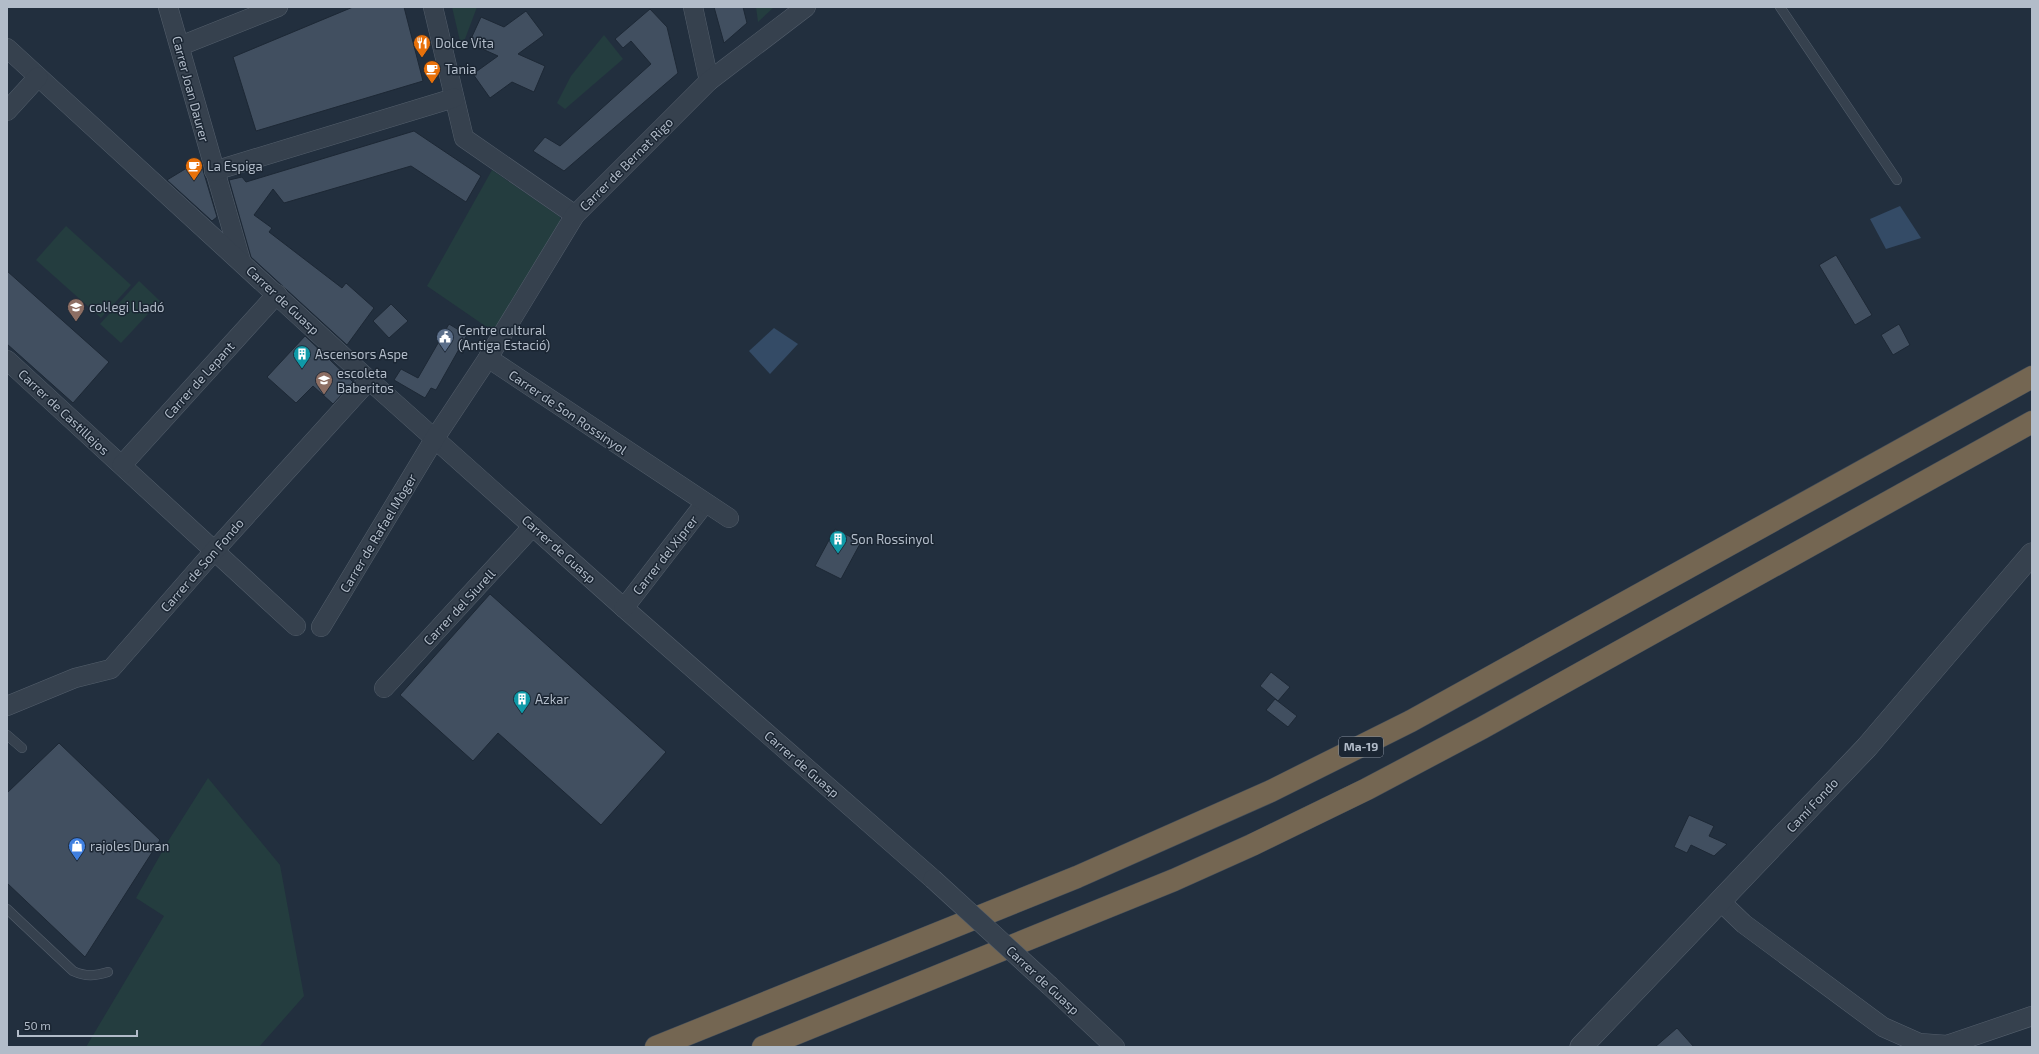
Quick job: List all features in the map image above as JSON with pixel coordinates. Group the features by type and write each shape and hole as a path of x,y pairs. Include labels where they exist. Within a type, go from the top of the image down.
{"highway":[{"name":"Ma-19","path":"656,1047 1077,877 1272,791 1411,721 2032,377"},
{"path":"763,1047 1174,880 1252,845 1367,789 1489,724 2032,422"}],"street":[{"name":"Carrer Joan Daurer","path":"168,7 214,171 242,262"},
{"path":"180,46 278,7"},
{"path":"433,7 464,138 575,215"},
{"path":"693,7 709,81"},
{"name":"Carrer de Bernat Rigo","path":"488,358 575,215 709,81 806,7"},
{"name":"Carrer de Guasp","path":"7,48 369,380 624,608 933,879 1115,1047"},
{"path":"7,111 38,77"},
{"path":"214,171 454,98"},
{"name":"Carrer de Lepant","path":"122,465 277,294"},
{"path":"435,438 488,358"},
{"name":"Carrer de Son Rossinyol","path":"488,358 729,518"},
{"name":"Carrer de Castillejos","path":"7,360 296,626"},
{"name":"Carrer de Son Fondo","path":"7,706 74,678 111,669 215,550 369,380"},
{"name":"Carrer de Rafael Mòger","path":"321,627 435,438"},
{"name":"Carrer del Xiprer","path":"624,608 705,503"},
{"name":"Carrer del Siurell","path":"384,688 533,526"},
{"name":"Camí Fondo","path":"1581,1047 1721,902 1867,747 2032,554"},
{"path":"1721,902 1744,924 1883,1027 1919,1042 1947,1045 2032,1016"}],"lane":[{"path":"1780,7 1897,180"},
{"path":"7,735 22,748"},
{"path":"7,909 73,971 82,975 90,976 108,972"}],"green space":[{"path":"452,7 477,7 465,39 460,41"},
{"path":"756,7 774,7 758,22"},
{"path":"604,35 623,59 565,109 557,103 571,76"},
{"path":"492,170 560,217 560,225 494,332 427,286"},
{"path":"66,226 131,285 101,318 36,260"},
{"path":"139,281 160,301 121,343 100,324"},
{"path":"208,778 280,865 304,996 259,1047 86,1047 164,916 136,898 167,843"}],"water":[{"path":"1900,206 1921,238 1886,249 1870,219"},
{"path":"774,328 798,344 770,374 749,351"}],"building":[{"path":"353,7 404,7 423,81 256,131 233,57"},
{"path":"714,7 743,7 747,23 724,43"},
{"path":"650,9 667,27 678,73 564,171 533,151 545,137 560,146 651,64 631,41 623,48 615,39"},
{"path":"526,11 544,35 518,54 545,66 534,92 512,82 490,98 473,74 498,56 469,43 481,17 504,27"},
{"path":"414,131 481,176 466,202 411,166 284,203 273,189 254,215 272,228 269,232 342,288 346,283 374,308 347,345 251,257 229,180 242,177 246,182"},
{"path":"200,160 217,217 212,221 167,180"},
{"path":"1836,255 1872,315 1855,325 1819,265"},
{"path":"7,271 109,362 73,403 7,344"},
{"path":"391,304 408,321 389,338 373,321"},
{"name":"Centre cultural (Antiga Estació)","path":"449,324 467,335 436,390 431,388 425,398 394,380 401,369 418,378"},
{"path":"1899,324 1910,345 1893,355 1881,335"},
{"name":"Ascensors Aspe","path":"305,336 353,382 333,404 313,386 296,403 267,377"},
{"name":"Son Rossinyol","path":"835,529 861,542 841,579 815,566"},
{"name":"Azkar","path":"490,594 666,752 601,825 498,733 473,761 400,695"},
{"path":"1271,672 1290,687 1278,701 1260,686"},
{"path":"1275,699 1297,716 1288,727 1266,710"},
{"name":"rajoles Duran","path":"59,743 160,840 85,957 7,883 7,793"},
{"path":"1689,815 1714,826 1709,836 1727,844 1714,856 1691,845 1687,853 1674,847"},
{"path":"1677,1028 1694,1047 1655,1047"}],"place":[{"name":"Dolce Vita","path":"422,58"},
{"name":"Tania","path":"432,84"},
{"name":"La Espiga","path":"194,181"},
{"name":"col·legi Lladó","path":"76,322"},
{"name":"Centre cultural (Antiga Estació)","path":"445,352"},
{"name":"Ascensors Aspe","path":"302,369"},
{"name":"escoleta Baberitos","path":"324,395"},
{"name":"Son Rossinyol","path":"838,554"},
{"name":"Azkar","path":"522,714"},
{"name":"rajoles Duran","path":"77,861"}]}
